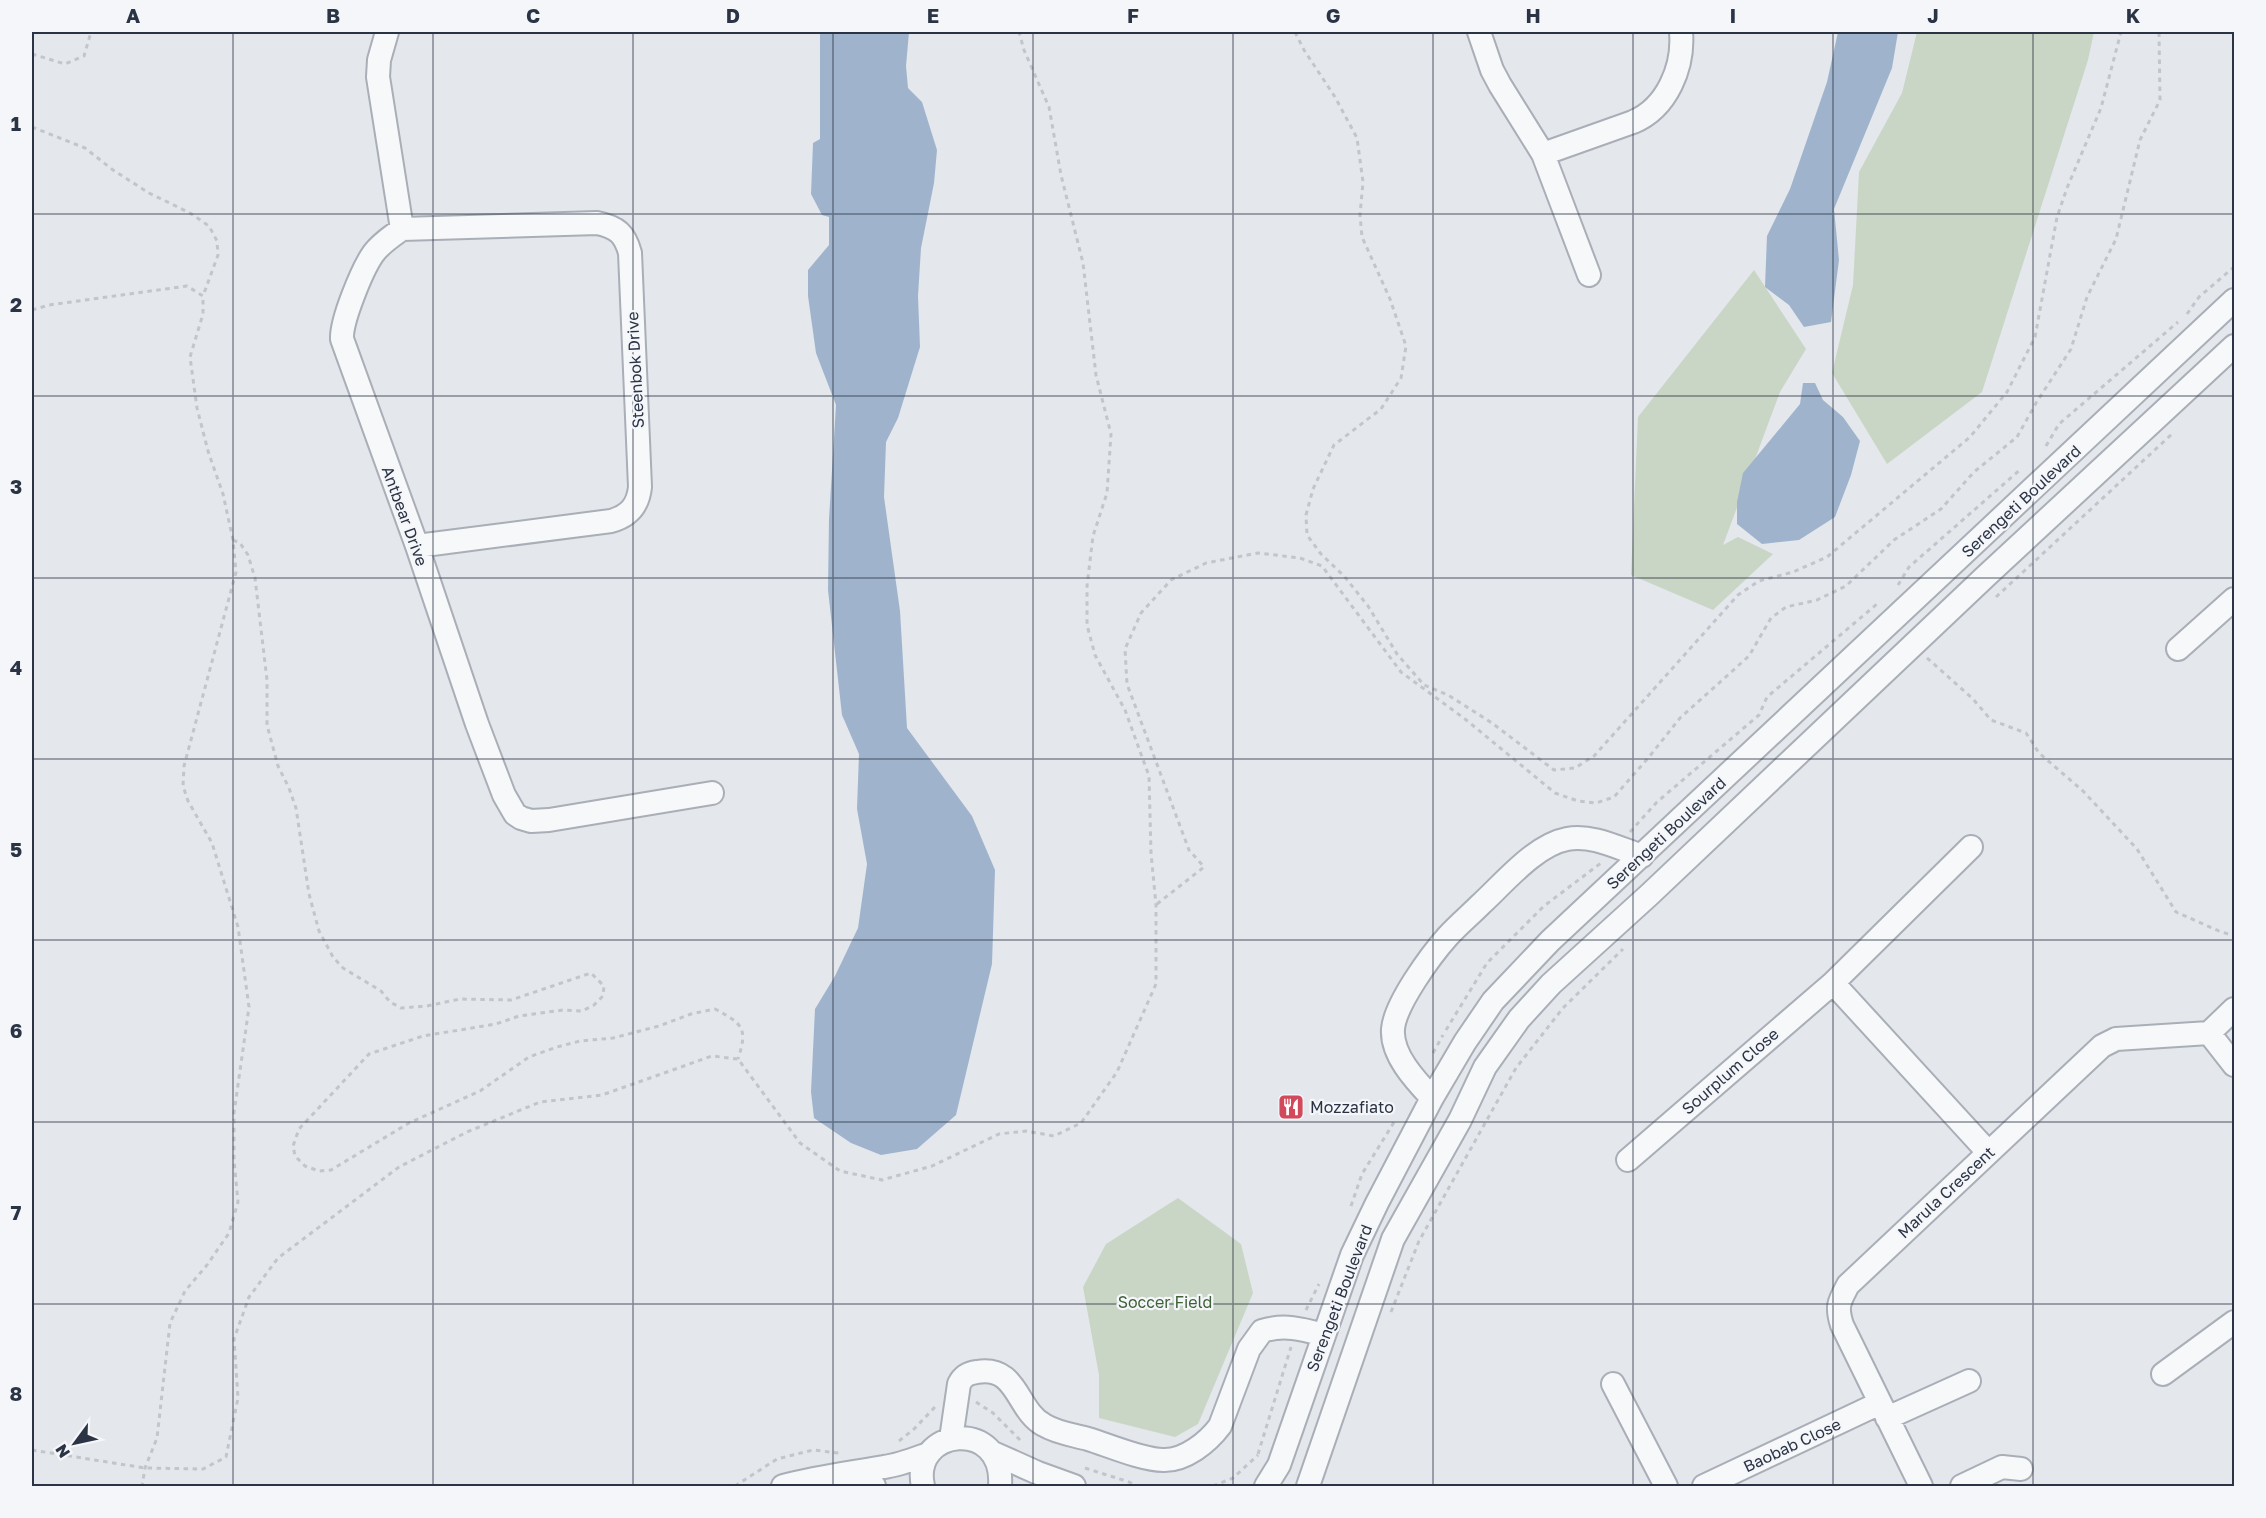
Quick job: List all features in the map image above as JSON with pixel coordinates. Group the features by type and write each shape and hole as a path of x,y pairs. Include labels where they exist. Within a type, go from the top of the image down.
{"street":[{"path":"387,32 379,60 378,77 402,229"},
{"path":"1479,32 1500,85 1543,154 1588,275"},
{"path":"1543,154 1633,122 1653,110 1662,100 1680,62 1681,32"},
{"name":"Steenbok Drive","path":"402,229 597,223 619,230 626,239 630,265 640,487 635,506 621,518 611,521 417,546"},
{"name":"Antbear Drive","path":"402,229 372,255 346,313 341,329 342,339 417,546 480,734 504,795 515,814 531,821 712,793"},
{"name":"Serengeti Boulevard","path":"1266,1486 1279,1465 1352,1255 1432,1098 1465,1042 1493,1001 1550,941 2235,300"},
{"name":"Serengeti Boulevard","path":"1308,1486 1393,1239 1460,1120 1485,1067 1518,1019 1551,984 1861,696 1920,653 2235,346"},
{"path":"2178,649 2235,599"},
{"path":"1432,1098 1417,1082 1394,1045 1393,1028 1403,999 1448,936 1522,865 1549,846 1567,839 1588,838 1642,856"},
{"name":"Sourplum Close","path":"1628,1160 1833,983 1971,847"},
{"path":"1833,983 1988,1152"},
{"path":"2235,1009 2209,1033 2235,1065"},
{"name":"Marula Crescent","path":"1921,1486 1842,1325 1838,1311 1839,1301 1848,1285 2107,1042 2144,1036 2209,1033"},
{"path":"2163,1374 2235,1322"},
{"path":"951,1438 959,1383 962,1378 975,1372 994,1371 1003,1375 1036,1418 1049,1428 1142,1456 1163,1460 1176,1458 1197,1448 1213,1436 1220,1426 1249,1349 1262,1331 1281,1326 1323,1335"},
{"name":"Baobab Close","path":"1704,1486 1884,1410 1969,1381"},
{"path":"1613,1384 1666,1486"},
{"path":"923,1486 923,1467 928,1454 938,1444 951,1438 964,1437 978,1441 997,1460 1001,1473 1000,1486"},
{"path":"991,1452 1074,1486"},
{"path":"783,1486 849,1471 885,1467 928,1454"},
{"path":"1962,1486 2002,1467 2021,1469"},
{"path":"860,1486 874,1486"}],"path":[{"path":"32,54 65,64 84,56 91,32"},
{"path":"32,1449 145,1468 203,1469 226,1457 238,1398 234,1339 249,1297 278,1258 399,1167 467,1132 540,1102 602,1095 712,1056 738,1059 800,1143 840,1171 882,1180 932,1166 999,1134 1026,1131 1053,1136 1081,1123 1117,1072 1156,984 1156,905 1151,853 1149,776 1125,710 1095,655 1087,625 1087,586 1093,536 1107,494 1111,434 1096,375 1083,263 1061,175 1049,107 1024,50 1019,32"},
{"path":"1295,32 1357,138 1363,182 1360,215 1362,237 1390,299 1406,346 1401,378 1381,409 1334,445 1313,489 1306,515 1308,535 1321,554 1344,576 1368,606 1397,654 1424,685 1448,695 1492,723 1554,770 1575,768 1594,756 1738,595 1759,581 1793,572 1827,557 1970,437 2007,392 2035,337 2057,217 2101,108 2121,32"},
{"path":"1156,905 1204,867 1190,850 1127,684 1125,649 1141,613 1171,580 1206,563 1258,553 1300,558 1322,566 1401,672 1465,719 1555,793 1578,801 1596,803 1614,797 1649,758 1680,718 1749,656 1772,618 1786,607 1817,600 1846,586 1894,540 1941,509 1974,472 2017,437 2071,349 2087,297 2116,239 2140,140 2160,100 2159,32"},
{"path":"32,127 85,148 112,170 209,226 217,241 218,255 203,296 203,314 190,357 197,408 208,451 223,494 237,572 184,766 183,786 188,801 212,843 225,880 238,927 249,1007 234,1113 234,1160 238,1202 229,1233 207,1265 185,1291 170,1323 157,1438 145,1468 142,1486"},
{"path":"32,310 49,305 187,286 203,296"},
{"path":"1990,602 2174,432"},
{"path":"233,540 240,543 248,555 255,578 267,680 267,725 278,766 296,808 309,894 319,931 333,957 343,968 381,991 390,1002 401,1008 427,1006 460,999 511,1000 591,974 604,986 603,996 594,1005 582,1011 562,1010 519,1016 496,1024 423,1036 369,1054 299,1129 293,1146 295,1156 305,1166 319,1171 331,1170 409,1123 480,1090 529,1057 580,1041 613,1038 637,1032 691,1014 715,1009 735,1020 742,1027 744,1041 738,1059"},
{"path":"1920,653 1920,667"},
{"path":"1920,653 1973,699 1991,720 2026,733 2039,753 2084,791 2137,849 2176,912 2235,936"},
{"path":"1389,1318 1419,1241 1516,1068 1563,1008 1625,947"},
{"path":"892,1446 914,1429 935,1406 975,1401 993,1413 1024,1444"},
{"path":"735,1486 777,1459 813,1450 842,1453"},
{"path":"1213,1486 1233,1478 1258,1454 1279,1465"}],"green space":[{"path":"1917,32 2094,32 2088,60 1982,392 1887,464 1832,373 1853,285 1859,172 1902,93"},
{"path":"1754,270 1806,349 1780,392 1723,545 1738,537 1773,554 1713,610 1631,575 1638,417"},
{"name":"Soccer Field","path":"1178,1198 1241,1244 1253,1293 1198,1424 1175,1437 1099,1418 1099,1375 1083,1287 1106,1244"}],"water":[{"path":"820,32 909,32 906,66 908,88 922,102 937,150 934,183 921,248 918,296 920,347 898,418 886,442 884,497 900,611 907,728 972,816 995,870 992,964 956,1115 917,1149 881,1155 851,1143 814,1118 811,1092 815,1009 835,976 858,928 867,864 857,809 859,754 842,715 828,590 829,519 836,405 816,353 808,296 808,270 829,245 829,217 822,215 811,194 813,143 820,139"},
{"path":"1838,32 1898,32 1892,68 1834,209 1839,260 1831,322 1804,327 1789,305 1765,287 1767,236 1790,189 1827,82"},
{"path":"1803,383 1815,383 1823,400 1843,417 1860,441 1851,475 1835,517 1799,540 1762,544 1737,524 1737,502 1743,473 1800,404"}],"place":[{"name":"Mozzafiato","path":"1291,1107"}]}
